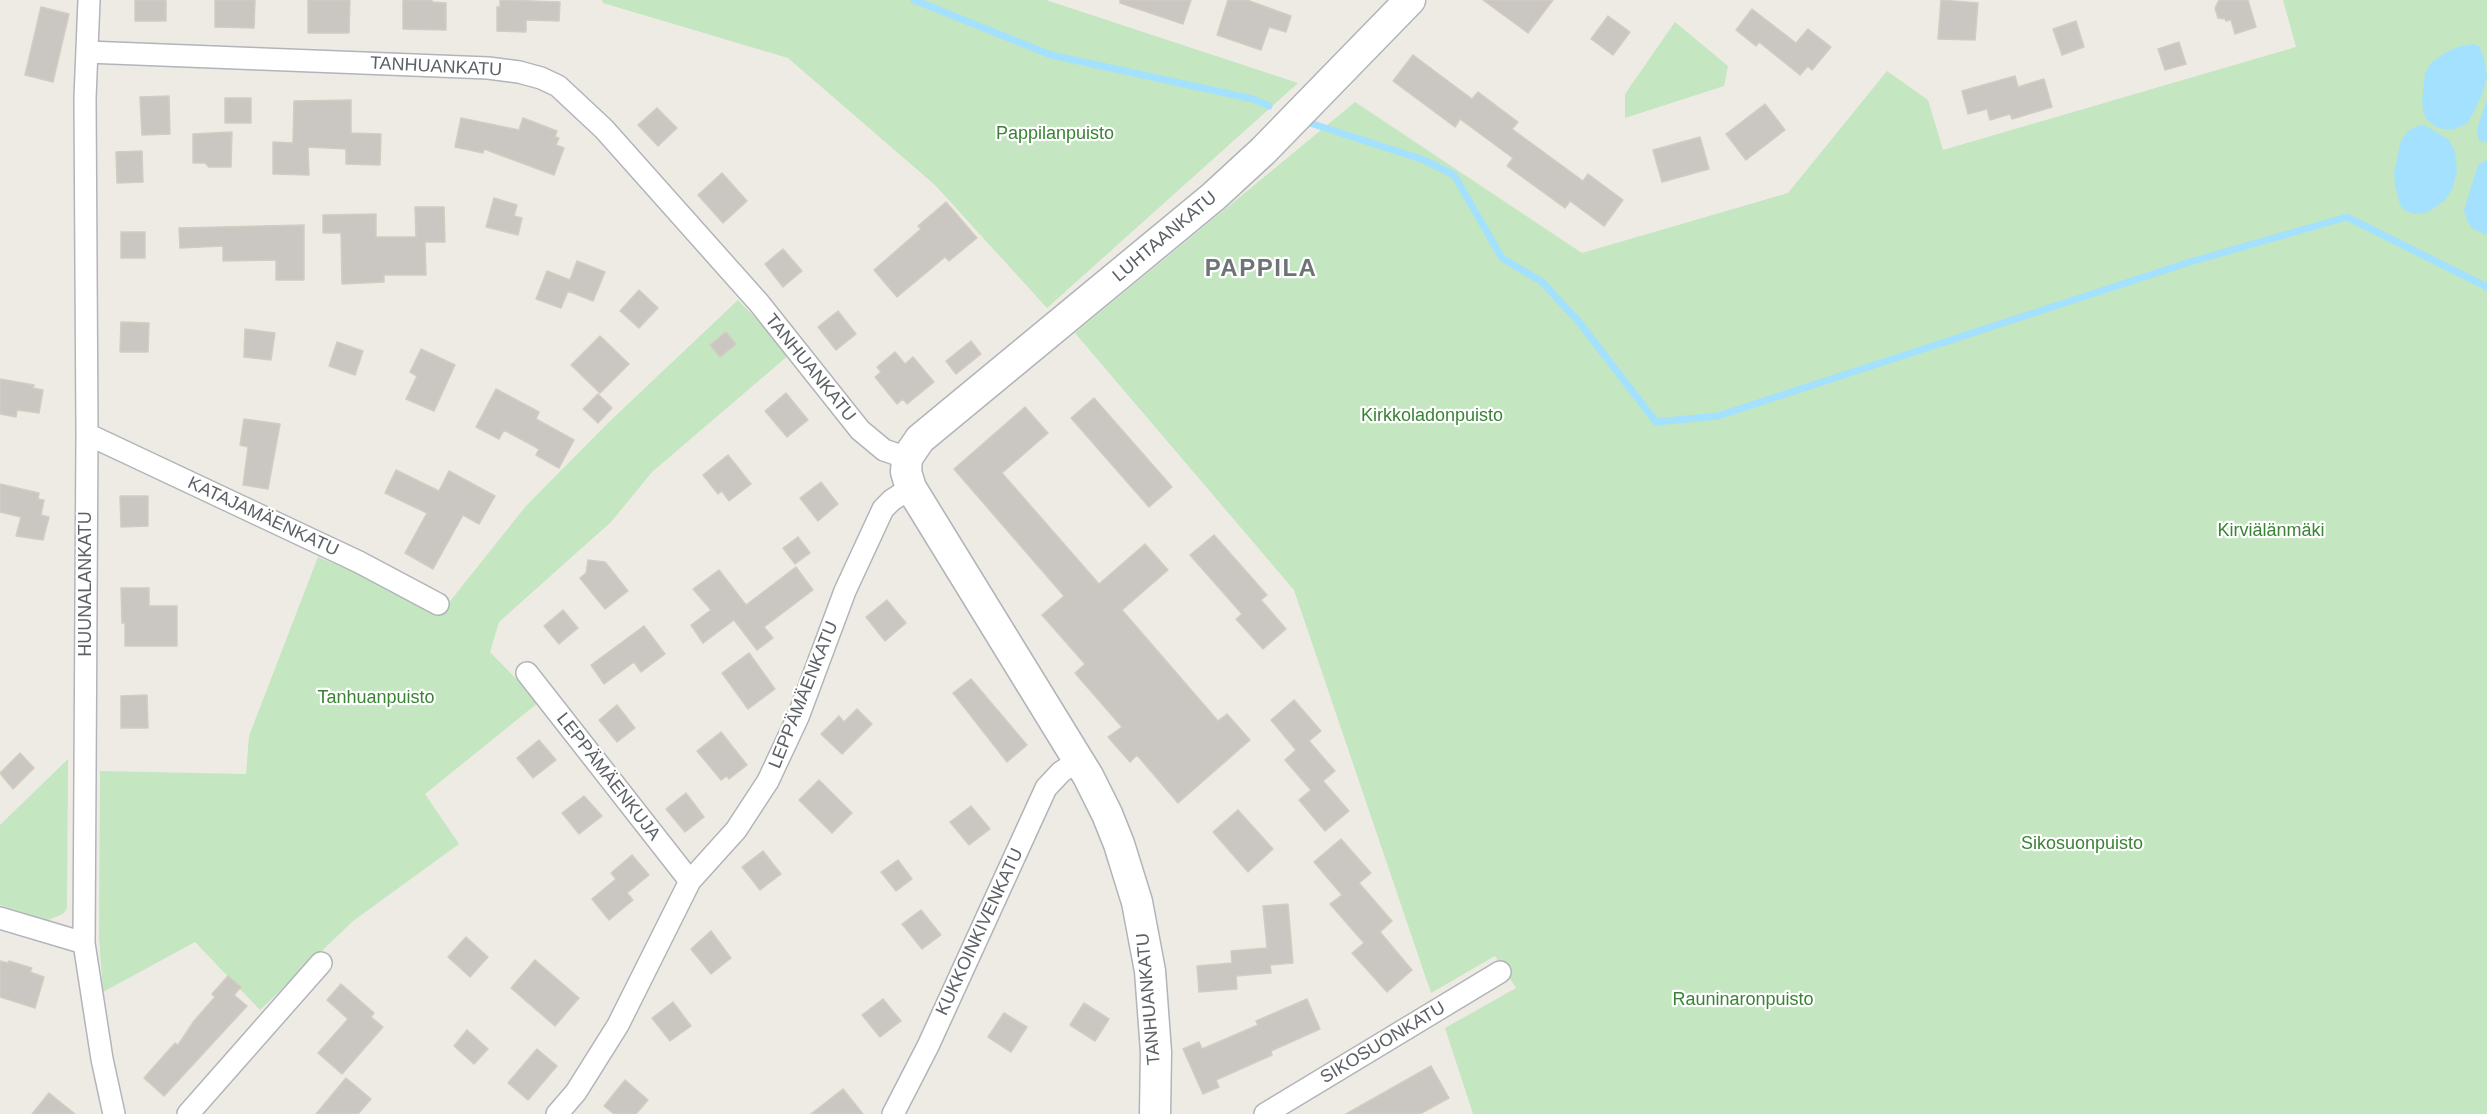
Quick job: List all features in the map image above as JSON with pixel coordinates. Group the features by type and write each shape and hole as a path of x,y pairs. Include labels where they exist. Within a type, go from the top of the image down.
{"street":[{"name":"HUUNALANKATU","path":"89,0 85,98 87,434 84,943 113,1114"},
{"name":"LUHTAANKATU","path":"907,458 920,439 1214,197 1263,151 1410,0"},
{"name":"TANHUANKATU","path":"87,52 488,68 519,72 558,86 604,129 759,303 860,430 884,450 907,458 906,472 911,488 1098,794 1115,834 1144,933 1154,1009 1155,1114"},
{"name":"KATAJAMÄENKATU","path":"87,434 359,562 438,604"},
{"name":"LEPPÄMÄENKATU","path":"557,1114 576,1092 618,1025 690,881 736,830 768,781 798,717 845,591 883,509 892,500 911,488"},
{"name":"LEPPÄMÄENKUJA","path":"527,673 690,881"},
{"name":"KUKKOINKIVENKATU","path":"893,1114 928,1046 1046,788 1061,772 1078,761"},
{"path":"0,918 84,943"},
{"path":"188,1114 321,963"},
{"name":"SIKOSUONKATU","path":"1265,1114 1500,972"}],"green space":[{"name":"Pappilanpuisto","path":"602,0 1046,0 1298,83 1047,308 935,185 788,58 603,3"},
{"path":"2283,0 2487,0 2487,1114 1473,1114 1445,1028 1516,988 1495,956 1431,993 1294,590 1075,333 1355,102 1582,253 1788,193 1887,71 1928,100 1943,150 2296,47"},
{"path":"1675,22 1728,66 1724,86 1625,118 1625,94"},
{"name":"Tanhuanpuisto","path":"738,300 790,354 652,472 611,522 499,622 490,652 539,702 425,794 459,844 353,921 260,1010 195,942 103,992 99,937 100,771 246,774 249,736 318,557 405,594 439,615 526,506 609,422"},
{"path":"68,759 67,908 63,914 48,920 0,905 0,825"}],"water":[{"path":"2473,44 2479,46 2484,58 2487,76 2482,95 2468,123 2452,130 2438,128 2427,120 2424,114 2422,102 2425,73 2432,62 2445,53 2457,47"},
{"path":"2487,99 2487,141 2483,142 2479,141 2477,129"},
{"path":"2420,125 2426,126 2449,140 2455,152 2457,171 2452,190 2444,201 2428,212 2414,214 2404,210 2400,205 2394,173 2401,140 2408,131"},
{"path":"2487,160 2487,235 2473,229 2468,223 2464,210 2478,165"}],"building":[{"path":"135,0 166,0 166,21 135,21"},
{"path":"215,0 255,0 254,28 215,27"},
{"path":"308,0 350,0 349,33 308,33"},
{"path":"403,0 432,0 432,2 446,3 446,30 403,29"},
{"path":"500,0 560,2 559,21 526,20 526,32 497,31 497,7 500,7"},
{"path":"1120,0 1191,0 1183,24 1120,3"},
{"path":"1228,0 1247,0 1291,16 1286,32 1269,27 1261,50 1217,35"},
{"path":"1483,0 1553,0 1528,33"},
{"path":"1941,0 1978,3 1975,40 1938,39"},
{"path":"2219,0 2248,0 2256,27 2235,34 2231,20 2218,18 2215,8"},
{"path":"41,7 69,14 53,82 25,75"},
{"path":"1752,9 1796,43 1808,29 1831,47 1812,70 1808,66 1800,75 1759,42 1756,46 1736,30"},
{"path":"1608,16 1630,32 1613,55 1591,39"},
{"path":"2076,21 2084,47 2062,55 2053,29"},
{"path":"2179,42 2186,64 2165,70 2158,49"},
{"path":"1413,55 1472,99 1478,92 1518,122 1512,129 1583,181 1588,174 1623,200 1604,226 1570,201 1565,208 1507,166 1513,158 1460,119 1455,127 1393,81"},
{"path":"2015,76 2018,87 2044,79 2052,107 2012,119 2010,114 1990,120 1987,109 1968,114 1962,91"},
{"path":"169,96 170,134 142,135 140,97"},
{"path":"225,98 251,98 251,123 225,123"},
{"path":"351,100 351,133 381,134 380,165 346,164 346,149 308,147 309,175 273,174 273,142 293,143 294,101"},
{"path":"1765,104 1785,130 1746,160 1726,134"},
{"path":"657,108 677,128 658,146 638,125"},
{"path":"461,118 519,130 523,118 557,131 555,137 559,138 556,145 564,148 554,175 484,149 483,153 455,147"},
{"path":"232,132 231,167 209,167 205,163 193,163 193,134"},
{"path":"1700,137 1709,169 1662,182 1653,150"},
{"path":"142,151 143,182 117,183 116,152"},
{"path":"722,173 747,201 723,223 698,195"},
{"path":"494,198 517,205 514,216 522,218 518,235 486,227"},
{"path":"946,202 977,238 949,261 945,257 897,297 874,270 921,229 918,226"},
{"path":"415,207 444,207 445,242 425,242 426,275 384,275 384,282 342,284 341,233 323,233 323,215 376,214 376,237 416,237"},
{"path":"304,225 304,280 276,280 276,260 223,261 223,246 180,248 179,228"},
{"path":"121,232 145,232 145,258 121,258"},
{"path":"783,249 802,271 783,287 765,264"},
{"path":"577,261 605,272 593,301 568,291 561,308 536,299 547,271 570,280"},
{"path":"639,290 658,308 639,328 620,311"},
{"path":"838,311 856,334 836,350 818,327"},
{"path":"121,322 149,323 148,352 120,352"},
{"path":"245,329 275,333 271,360 244,357"},
{"path":"726,332 736,344 720,357 710,345"},
{"path":"600,336 629,364 600,393 571,365"},
{"path":"971,341 981,354 956,374 946,361"},
{"path":"337,342 363,351 355,375 329,366"},
{"path":"421,349 455,365 434,411 406,399 417,376 410,372"},
{"path":"895,352 905,364 913,357 934,382 907,404 903,399 897,404 875,377 881,372 877,367"},
{"path":"0,379 34,385 33,388 43,390 39,413 17,410 16,417 0,414"},
{"path":"496,389 539,412 536,419 574,440 559,468 536,455 539,449 504,430 499,439 476,427"},
{"path":"786,393 808,420 787,437 765,411"},
{"path":"598,394 612,408 598,423 583,409"},
{"path":"1094,398 1172,487 1149,507 1071,418"},
{"path":"1025,407 1048,433 1002,473 1099,584 1145,544 1168,570 1122,610 1218,721 1227,714 1250,740 1178,803 1137,755 1130,762 1108,737 1122,727 1075,673 1085,664 1042,615 1064,596 954,469"},
{"path":"244,419 280,424 268,489 243,485 248,447 240,445"},
{"path":"728,455 751,484 729,501 722,491 718,494 703,475"},
{"path":"396,470 439,491 449,471 495,496 479,524 463,515 433,569 405,553 427,513 385,493"},
{"path":"821,482 838,504 818,521 800,498"},
{"path":"0,484 39,493 38,499 44,500 41,515 49,517 43,540 16,536 21,517 0,512"},
{"path":"120,496 148,496 148,526 121,527"},
{"path":"1214,535 1267,595 1261,600 1286,629 1263,649 1236,619 1242,614 1190,555"},
{"path":"798,537 810,553 795,564 783,548"},
{"path":"588,560 605,562 628,591 605,609 580,578 586,573"},
{"path":"796,567 813,590 764,627 773,638 757,650 734,620 703,643 691,625 711,610 693,589 719,570 746,605"},
{"path":"121,588 149,588 149,606 177,606 177,646 125,646"},
{"path":"887,600 906,623 885,641 866,617"},
{"path":"563,610 578,628 559,644 544,626"},
{"path":"644,626 665,654 641,672 634,662 604,684 591,665"},
{"path":"749,653 775,689 748,709 722,673"},
{"path":"971,679 1027,745 1007,762 953,693"},
{"path":"147,695 148,728 121,728 121,696"},
{"path":"1294,700 1321,731 1309,741 1335,771 1323,781 1349,811 1325,831 1299,800 1311,790 1285,760 1296,750 1271,720"},
{"path":"617,705 635,728 617,742 599,720"},
{"path":"857,709 872,724 842,754 821,734 839,716 844,722"},
{"path":"721,732 747,765 729,779 727,776 721,780 697,751"},
{"path":"539,740 556,760 533,778 517,758"},
{"path":"20,753 34,768 13,789 0,773"},
{"path":"819,780 852,813 832,833 799,800"},
{"path":"686,793 704,817 685,832 666,809"},
{"path":"584,796 602,816 579,834 562,813"},
{"path":"971,806 990,829 969,845 950,822"},
{"path":"1238,810 1273,849 1248,872 1213,832"},
{"path":"1341,839 1371,873 1359,883 1392,921 1380,932 1412,970 1387,992 1352,953 1364,943 1330,904 1342,895 1314,862"},
{"path":"763,851 781,874 760,890 742,867"},
{"path":"632,855 649,875 627,893 633,900 609,920 592,899 616,879 611,873"},
{"path":"898,860 912,879 896,891 881,872"},
{"path":"1288,904 1293,963 1270,965 1271,973 1236,976 1237,989 1199,992 1197,966 1232,963 1231,951 1267,948 1263,906"},
{"path":"921,910 941,935 922,949 902,924"},
{"path":"711,931 731,958 711,974 691,949"},
{"path":"466,937 488,957 470,977 448,957"},
{"path":"535,960 579,998 555,1026 511,988"},
{"path":"0,961 8,963 9,961 32,968 30,972 44,977 35,1008 0,997"},
{"path":"228,976 241,987 234,995 247,1006 164,1096 144,1078 175,1043 178,1045 194,1021 215,997 212,994"},
{"path":"341,984 374,1013 371,1017 383,1027 342,1074 318,1053 348,1019 327,1000"},
{"path":"883,999 901,1021 880,1037 862,1015"},
{"path":"1307,999 1320,1029 1271,1051 1272,1055 1216,1080 1219,1087 1203,1094 1183,1049 1199,1042 1202,1049 1258,1025 1256,1021"},
{"path":"673,1002 691,1026 670,1041 652,1018"},
{"path":"1084,1003 1109,1019 1095,1041 1070,1025"},
{"path":"1004,1013 1027,1027 1011,1052 988,1037"},
{"path":"467,1030 488,1049 474,1064 454,1046"},
{"path":"537,1049 557,1066 528,1100 508,1083"},
{"path":"1431,1066 1449,1098 1420,1114 1346,1114"},
{"path":"346,1078 371,1099 358,1114 316,1114"},
{"path":"625,1080 648,1100 636,1114 614,1114 604,1106"},
{"path":"843,1089 863,1114 811,1114"},
{"path":"49,1093 75,1114 32,1114"}],"waterway":[{"path":"914,0 1051,55 1253,99 1269,106"},
{"path":"1310,123 1424,160 1454,175 1502,258 1542,282 1579,322 1656,422 1718,416 2187,263 2347,217 2487,287"}],"district":[{"name":"PAPPILA","path":"1261,269"}],"park label":[{"name":"Kirkkoladonpuisto","path":"1432,416"},
{"name":"Kirviälänmäki","path":"2271,531"},
{"name":"Sikosuonpuisto","path":"2082,844"},
{"name":"Rauninaronpuisto","path":"1743,1000"}]}
